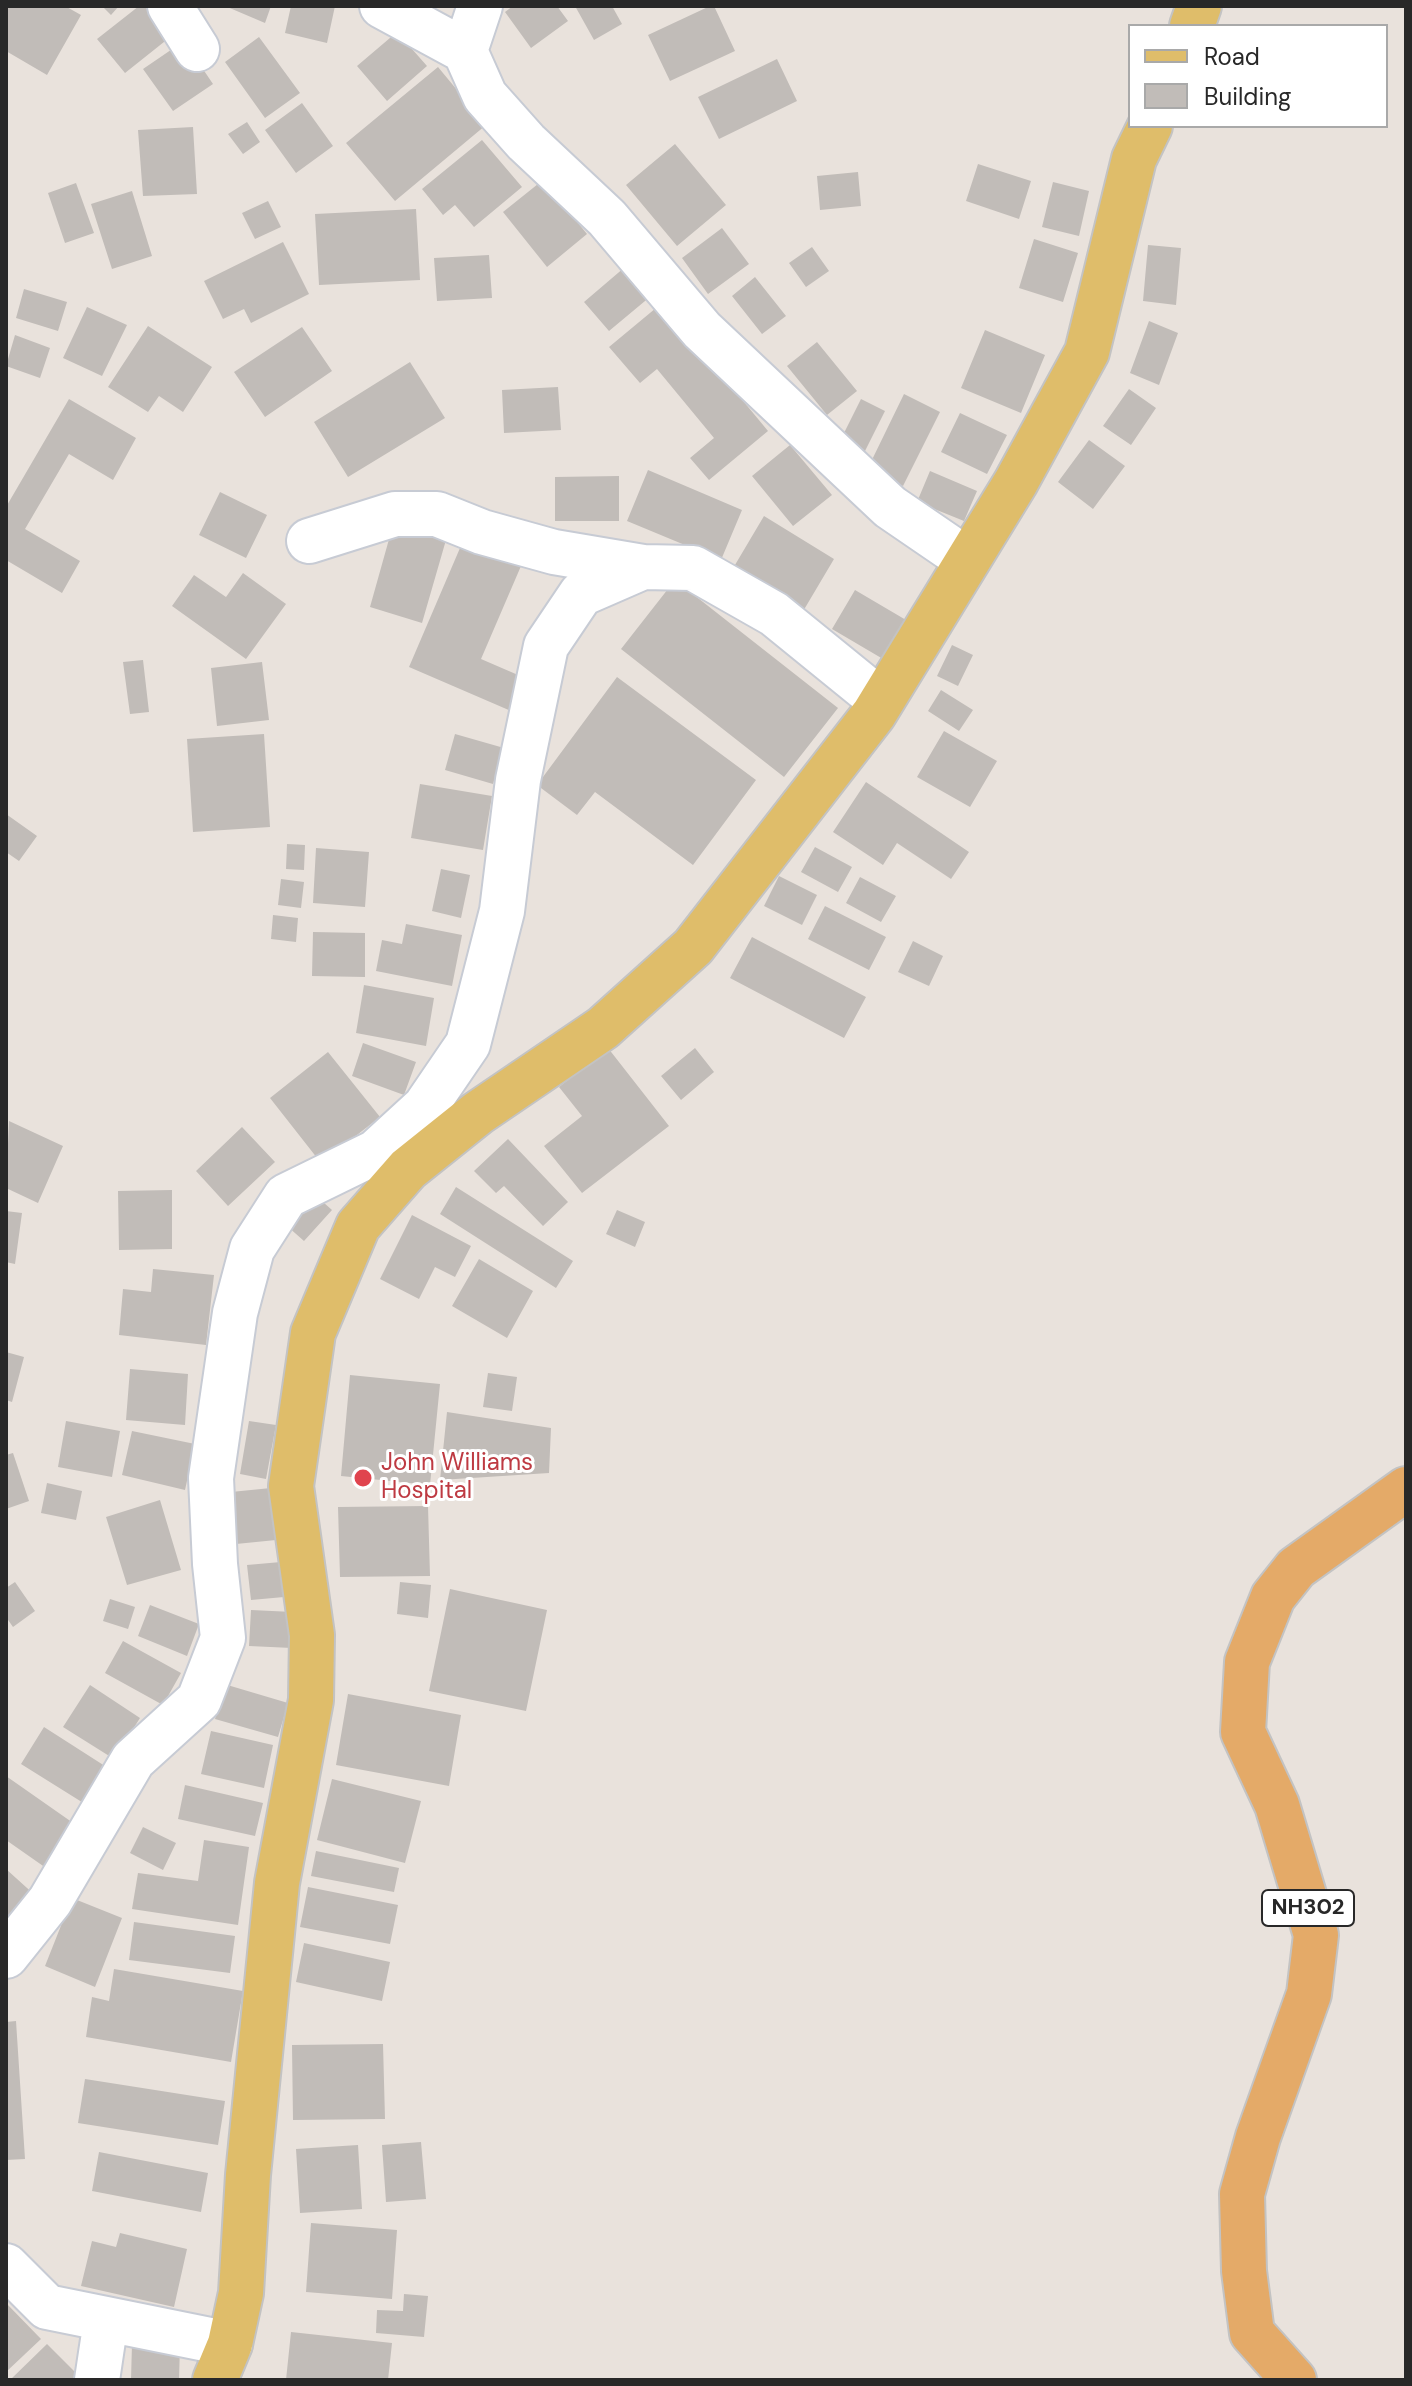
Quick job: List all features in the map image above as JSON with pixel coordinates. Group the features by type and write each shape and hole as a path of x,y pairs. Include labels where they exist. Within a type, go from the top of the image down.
{"highway":[{"name":"NH302","path":"1294,2380 1252,2333 1244,2271 1242,2194 1258,2137 1309,1994 1316,1935 1277,1805 1243,1732 1247,1662 1273,1597 1296,1568 1406,1489"}],"main road":[{"path":"223,2362 241,2293 248,2175 277,1883 311,1700 312,1635 291,1486 313,1333 358,1226 408,1169 478,1113 603,1028 693,947 784,834 881,701 1016,482 1087,352 1134,159 1149,128"}],"street":[{"path":"170,6 197,49"},
{"path":"382,6 465,51 485,96 526,142 607,218 702,330 890,507 966,559"},
{"path":"465,51 480,6"},
{"path":"309,541 395,514 437,514 482,532 554,552 643,567 693,568 774,614 881,701"},
{"path":"6,1956 50,1901 133,1760 199,1700 223,1638 211,1478 235,1313 252,1249 286,1196 376,1152 425,1107 468,1044 502,911 518,780 546,646 581,594 643,567"},
{"path":"6,2266 47,2307 106,2320 223,2362"},
{"path":"97,2380 106,2320"}],"building":[{"path":"6,6 65,6 81,15 47,75 6,51"},
{"path":"102,6 119,6 111,15"},
{"path":"139,6 152,6 174,34 125,73 97,39"},
{"path":"225,6 271,6 265,23"},
{"path":"291,6 335,6 327,43 285,33"},
{"path":"513,6 557,6 568,21 531,48 505,12"},
{"path":"575,6 612,6 622,24 594,40"},
{"path":"714,6 735,51 670,81 648,35"},
{"path":"397,32 427,66 387,101 357,66"},
{"path":"259,37 300,93 265,118 225,62"},
{"path":"184,41 213,84 173,111 143,69"},
{"path":"777,59 797,101 719,139 698,97"},
{"path":"438,67 486,125 395,201 346,143"},
{"path":"302,103 333,146 296,173 265,130"},
{"path":"247,122 260,142 243,154 228,134"},
{"path":"193,127 197,194 143,196 138,130"},
{"path":"482,140 522,187 474,227 455,205 443,215 422,189"},
{"path":"675,144 726,205 677,246 626,185"},
{"path":"978,164 1031,181 1019,219 966,201"},
{"path":"858,172 861,206 820,210 817,176"},
{"path":"543,180 587,234 547,267 503,212"},
{"path":"1053,182 1089,191 1079,236 1042,227"},
{"path":"76,183 94,233 65,243 48,193"},
{"path":"132,191 152,256 112,269 91,204"},
{"path":"268,201 281,227 255,239 242,213"},
{"path":"416,209 420,280 319,285 315,214"},
{"path":"722,228 749,264 708,294 682,258"},
{"path":"1034,239 1078,253 1063,302 1019,288"},
{"path":"283,242 309,294 251,323 244,309 223,319 204,281"},
{"path":"1148,245 1181,248 1176,305 1143,301"},
{"path":"812,247 829,271 806,287 789,263"},
{"path":"489,255 492,298 437,301 434,258"},
{"path":"625,267 651,296 609,331 584,302"},
{"path":"755,277 786,316 762,334 732,296"},
{"path":"24,289 67,302 58,331 16,318"},
{"path":"662,303 768,431 709,480 690,458 714,438 657,369 640,383 609,347"},
{"path":"87,307 127,325 102,376 63,358"},
{"path":"1149,321 1178,333 1159,385 1130,373"},
{"path":"148,326 212,367 183,412 159,396 148,412 108,387"},
{"path":"302,327 332,371 265,417 234,372"},
{"path":"985,330 1045,355 1021,413 961,388"},
{"path":"15,335 50,348 40,378 6,366"},
{"path":"817,342 857,391 827,415 787,366"},
{"path":"410,362 445,418 348,477 314,422"},
{"path":"558,387 561,430 504,433 502,390"},
{"path":"1129,389 1156,408 1131,445 1103,426"},
{"path":"904,394 940,412 903,486 868,468"},
{"path":"69,399 136,438 113,480 69,454 25,529 80,561 62,593 6,560 6,507"},
{"path":"861,399 885,411 863,455 839,443"},
{"path":"960,413 1007,435 987,474 941,452"},
{"path":"1089,440 1125,466 1093,509 1058,482"},
{"path":"790,445 832,495 793,526 752,476"},
{"path":"648,470 742,510 721,560 627,521"},
{"path":"930,471 977,491 964,521 917,502"},
{"path":"619,476 619,521 555,521 555,477"},
{"path":"220,492 267,515 246,558 199,535"},
{"path":"764,516 834,559 802,613 732,570"},
{"path":"393,525 446,540 422,623 370,607"},
{"path":"463,541 521,566 481,659 525,678 511,711 409,667"},
{"path":"243,573 286,604 246,659 172,606 194,575 226,597"},
{"path":"675,580 838,708 784,777 621,649"},
{"path":"855,590 906,620 883,659 832,629"},
{"path":"952,645 973,655 958,686 937,676"},
{"path":"143,660 149,712 130,714 123,662"},
{"path":"262,662 269,720 217,726 211,668"},
{"path":"617,677 756,780 693,865 595,792 577,815 537,785"},
{"path":"941,690 973,710 959,731 928,711"},
{"path":"944,731 997,761 970,807 917,777"},
{"path":"264,734 270,827 193,832 187,739"},
{"path":"455,734 504,748 493,784 445,770"},
{"path":"866,782 969,852 951,879 897,843 883,865 833,832"},
{"path":"420,784 492,796 483,850 411,838"},
{"path":"6,814 37,836 19,861 6,852"},
{"path":"287,844 305,845 304,870 286,869"},
{"path":"815,847 852,867 838,892 801,872"},
{"path":"316,848 369,852 365,907 313,903"},
{"path":"441,869 470,875 461,918 432,911"},
{"path":"779,876 817,895 802,925 764,906"},
{"path":"860,877 896,896 881,922 846,903"},
{"path":"281,879 304,882 301,908 278,905"},
{"path":"825,906 886,937 869,970 808,939"},
{"path":"273,915 298,918 296,942 271,939"},
{"path":"406,924 462,935 452,986 376,971 382,940 402,944"},
{"path":"313,932 365,933 365,977 312,976"},
{"path":"752,937 866,997 844,1038 730,978"},
{"path":"913,941 943,956 929,986 898,972"},
{"path":"364,985 434,998 426,1046 356,1033"},
{"path":"363,1043 416,1062 404,1095 352,1076"},
{"path":"608,1048 669,1126 582,1193 544,1146 582,1116 559,1087"},
{"path":"695,1048 714,1072 681,1100 661,1076"},
{"path":"328,1052 380,1117 321,1163 270,1098"},
{"path":"9,1121 63,1146 38,1203 6,1188"},
{"path":"242,1127 275,1162 228,1206 196,1171"},
{"path":"508,1139 568,1202 543,1226 504,1186 496,1193 474,1171"},
{"path":"456,1187 573,1261 556,1288 440,1214"},
{"path":"172,1190 172,1249 119,1250 118,1191"},
{"path":"314,1194 332,1210 304,1241 287,1226"},
{"path":"617,1210 645,1222 635,1247 606,1234"},
{"path":"6,1211 22,1213 15,1264 6,1262"},
{"path":"412,1215 471,1246 455,1277 435,1267 419,1299 380,1279"},
{"path":"479,1259 533,1291 507,1338 452,1306"},
{"path":"153,1269 214,1275 206,1345 119,1335 123,1289 151,1292"},
{"path":"6,1352 24,1357 12,1402 6,1400"},
{"path":"130,1369 188,1374 185,1425 126,1420"},
{"path":"488,1373 517,1377 512,1411 483,1407"},
{"path":"350,1375 440,1384 430,1485 341,1476"},
{"path":"447,1412 551,1428 549,1473 440,1480"},
{"path":"66,1421 120,1431 112,1477 58,1467"},
{"path":"249,1421 276,1425 266,1479 240,1474"},
{"path":"132,1431 195,1444 185,1490 122,1475"},
{"path":"13,1453 29,1501 6,1509 6,1455"},
{"path":"47,1483 82,1491 76,1520 41,1513"},
{"path":"271,1488 276,1540 236,1544 231,1492"},
{"path":"160,1500 181,1570 127,1585 106,1517"},
{"path":"428,1506 430,1576 340,1577 338,1507"},
{"path":"281,1562 284,1597 251,1600 247,1565"},
{"path":"15,1582 35,1611 13,1627 6,1617 6,1588"},
{"path":"400,1582 431,1585 428,1618 397,1614"},
{"path":"450,1589 547,1610 526,1711 429,1691"},
{"path":"110,1599 135,1607 128,1629 103,1621"},
{"path":"150,1605 199,1624 187,1656 138,1636"},
{"path":"251,1610 293,1612 292,1648 249,1646"},
{"path":"123,1641 181,1673 163,1705 105,1673"},
{"path":"224,1684 288,1703 278,1737 215,1719"},
{"path":"90,1685 140,1718 114,1759 63,1727"},
{"path":"348,1694 461,1715 449,1786 336,1765"},
{"path":"44,1727 108,1768 85,1804 21,1764"},
{"path":"211,1731 273,1745 264,1788 201,1774"},
{"path":"6,1776 76,1825 46,1868 6,1840"},
{"path":"332,1779 421,1801 405,1863 317,1840"},
{"path":"185,1785 263,1803 255,1836 178,1819"},
{"path":"143,1827 176,1843 163,1870 130,1853"},
{"path":"204,1840 249,1847 238,1925 132,1909 138,1873 198,1881"},
{"path":"316,1851 399,1868 394,1892 311,1876"},
{"path":"6,1869 37,1897 6,1930"},
{"path":"308,1887 398,1905 390,1944 300,1927"},
{"path":"72,1898 122,1918 95,1987 45,1966"},
{"path":"134,1922 235,1936 230,1973 129,1960"},
{"path":"304,1943 390,1962 382,2001 296,1982"},
{"path":"114,1969 243,1991 231,2062 86,2037 92,1997 109,2001"},
{"path":"16,2021 25,2159 6,2160 6,2022"},
{"path":"383,2044 385,2119 293,2120 292,2045"},
{"path":"85,2079 225,2101 218,2145 78,2123"},
{"path":"421,2142 426,2199 386,2202 382,2145"},
{"path":"358,2145 362,2209 300,2213 296,2149"},
{"path":"99,2152 208,2173 201,2212 92,2191"},
{"path":"311,2223 397,2230 392,2299 306,2292"},
{"path":"120,2233 187,2249 174,2307 81,2286 92,2241 116,2247"},
{"path":"404,2294 428,2296 424,2337 376,2333 377,2310 403,2311"},
{"path":"6,2303 41,2339 6,2372"},
{"path":"291,2332 392,2343 388,2380 286,2380"},
{"path":"47,2344 83,2380 10,2380"},
{"path":"132,2344 180,2345 179,2380 131,2380"}],"place":[{"name":"John Williams Hospital","path":"363,1478"}]}
